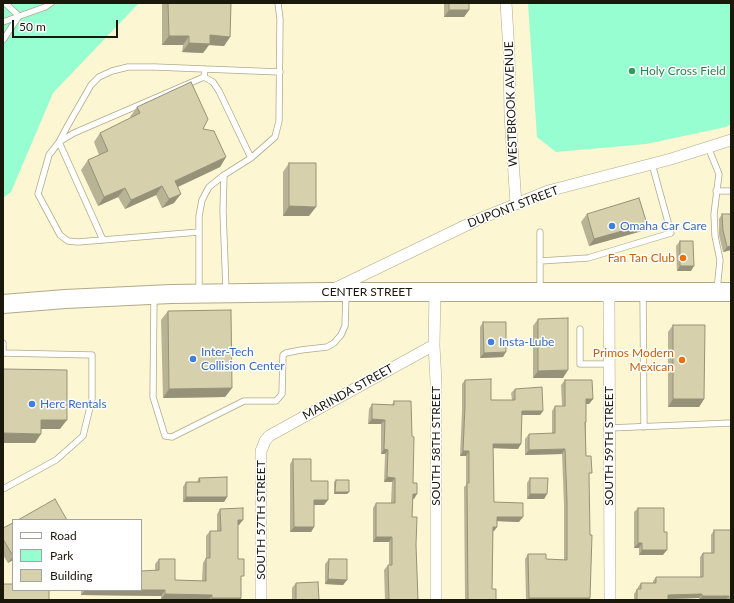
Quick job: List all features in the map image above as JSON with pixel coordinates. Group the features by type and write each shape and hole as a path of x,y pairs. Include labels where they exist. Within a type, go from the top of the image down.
{"main road":[{"name":"CENTER STREET","path":"3,304 154,294 199,293 724,292"}],"street":[{"name":"WESTBROOK AVENUE","path":"506,3 509,52 510,115 516,204"},
{"name":"DUPONT STREET","path":"328,292 477,220 516,204 548,192 652,164 731,140"},
{"name":"SOUTH 59TH STREET","path":"609,292 610,600"},
{"name":"SOUTH 58TH STREET","path":"435,293 436,600"},
{"name":"MARINDA STREET","path":"264,441 269,436 434,345"},
{"name":"SOUTH 57TH STREET","path":"261,600 261,451 264,441"}],"lane":[{"path":"5,3 18,16"},
{"path":"3,22 45,7 51,3"},
{"path":"199,293 199,216 202,200 209,187 224,175 251,158 275,137 279,121 280,19 278,3"},
{"path":"3,40 18,16"},
{"path":"199,232 78,242 68,241 60,235 38,194 50,155 60,142 91,85 99,77 112,71 128,67 155,67 280,72"},
{"path":"204,77 205,69"},
{"path":"204,77 213,82 219,91 251,158"},
{"path":"60,142 74,133 204,77"},
{"path":"60,142 103,240"},
{"path":"708,147 719,174 714,214 715,236 724,292"},
{"path":"540,260 588,258 671,233 652,164"},
{"path":"224,175 223,211 226,293"},
{"path":"716,192 731,191"},
{"path":"540,232 540,292"},
{"path":"154,294 153,397 165,436 172,437 244,401 276,401 282,394 283,354 327,347 341,336 345,326 346,292"},
{"path":"643,292 644,427"},
{"path":"580,329 580,364 609,364"},
{"path":"3,343 3,353 92,355 92,399 83,436 56,460 3,489"},
{"path":"609,428 731,423"}],"green space":[{"path":"3,3 139,3 53,93 11,192 3,198"},
{"name":"Holy Cross Field","path":"528,3 731,3 731,124 726,127 646,144 556,152 537,137"}],"building":[{"path":"168,3 231,3 230,37 210,35 210,44 189,43 189,36 169,36"},
{"path":"449,3 469,3 469,10 449,10"},
{"path":"191,82 208,119 203,129 214,131 226,157 175,181 181,194 169,199 162,186 131,200 125,188 104,197 88,160 108,151 100,133 140,113 137,107"},
{"path":"289,163 316,163 316,207 289,206"},
{"name":"Omaha Car Care","path":"639,198 647,224 594,239 587,214"},
{"path":"722,214 731,214 731,246 727,247 723,230"},
{"path":"680,241 693,241 694,266 680,266"},
{"name":"Inter-Tech Collision Center","path":"231,310 232,388 169,389 168,311"},
{"path":"568,318 568,370 538,371 538,319"},
{"name":"Insta-Lube","path":"483,322 506,322 506,352 484,353"},
{"path":"673,325 705,325 704,399 673,399"},
{"name":"Herc Rentals","path":"3,369 67,370 67,420 41,420 41,434 3,433"},
{"path":"491,379 491,400 515,400 515,389 542,387 543,411 522,411 521,444 493,444 494,502 523,503 523,517 497,517 497,527 493,527 492,589 496,589 496,600 468,600 467,483 469,483 469,451 463,451 465,380"},
{"path":"565,380 592,380 593,399 586,399 585,422 586,456 591,456 592,473 589,473 590,535 592,535 590,598 529,598 528,554 546,554 546,559 567,560 565,449 529,450 529,434 555,433 555,406 565,406"},
{"path":"394,401 411,401 412,436 414,437 413,483 417,483 417,494 413,494 412,517 417,517 416,545 418,600 389,600 388,565 392,565 392,537 376,537 376,503 395,503 395,478 387,477 388,450 384,449 385,420 372,419 372,404 394,405"},
{"path":"293,459 311,459 311,481 328,481 328,500 314,500 314,527 294,527"},
{"path":"227,477 227,497 186,497 186,482 200,482 199,478"},
{"path":"530,478 548,478 547,494 530,494"},
{"path":"336,480 349,480 349,492 335,492"},
{"path":"55,499 66,519 20,519"},
{"path":"243,508 243,520 238,520 238,559 244,559 244,576 241,576 241,598 212,598 212,595 165,594 165,590 142,590 142,571 159,570 159,559 175,559 175,580 206,581 206,558 210,558 210,531 221,531 220,509"},
{"path":"638,508 664,508 664,532 667,532 667,550 642,550 642,543 638,543"},
{"path":"12,524 12,554 3,539 3,528"},
{"path":"714,530 731,530 731,600 729,600 729,596 702,596 702,594 668,595 668,600 637,600 637,589 641,589 641,583 656,583 656,577 703,577 703,553 714,553"},
{"path":"329,559 347,559 347,580 328,579"},
{"path":"318,582 319,600 296,600 296,583"},
{"path":"3,584 12,584 12,591 49,591 49,600 3,600"}],"place":[{"name":"Holy Cross Field","path":"632,71"},
{"name":"Omaha Car Care","path":"612,226"},
{"name":"Fan Tan Club","path":"683,258"},
{"name":"Insta-Lube","path":"491,342"},
{"name":"Inter-Tech Collision Center","path":"193,359"},
{"name":"Primos Modern Mexican","path":"682,360"},
{"name":"Herc Rentals","path":"32,404"}]}
